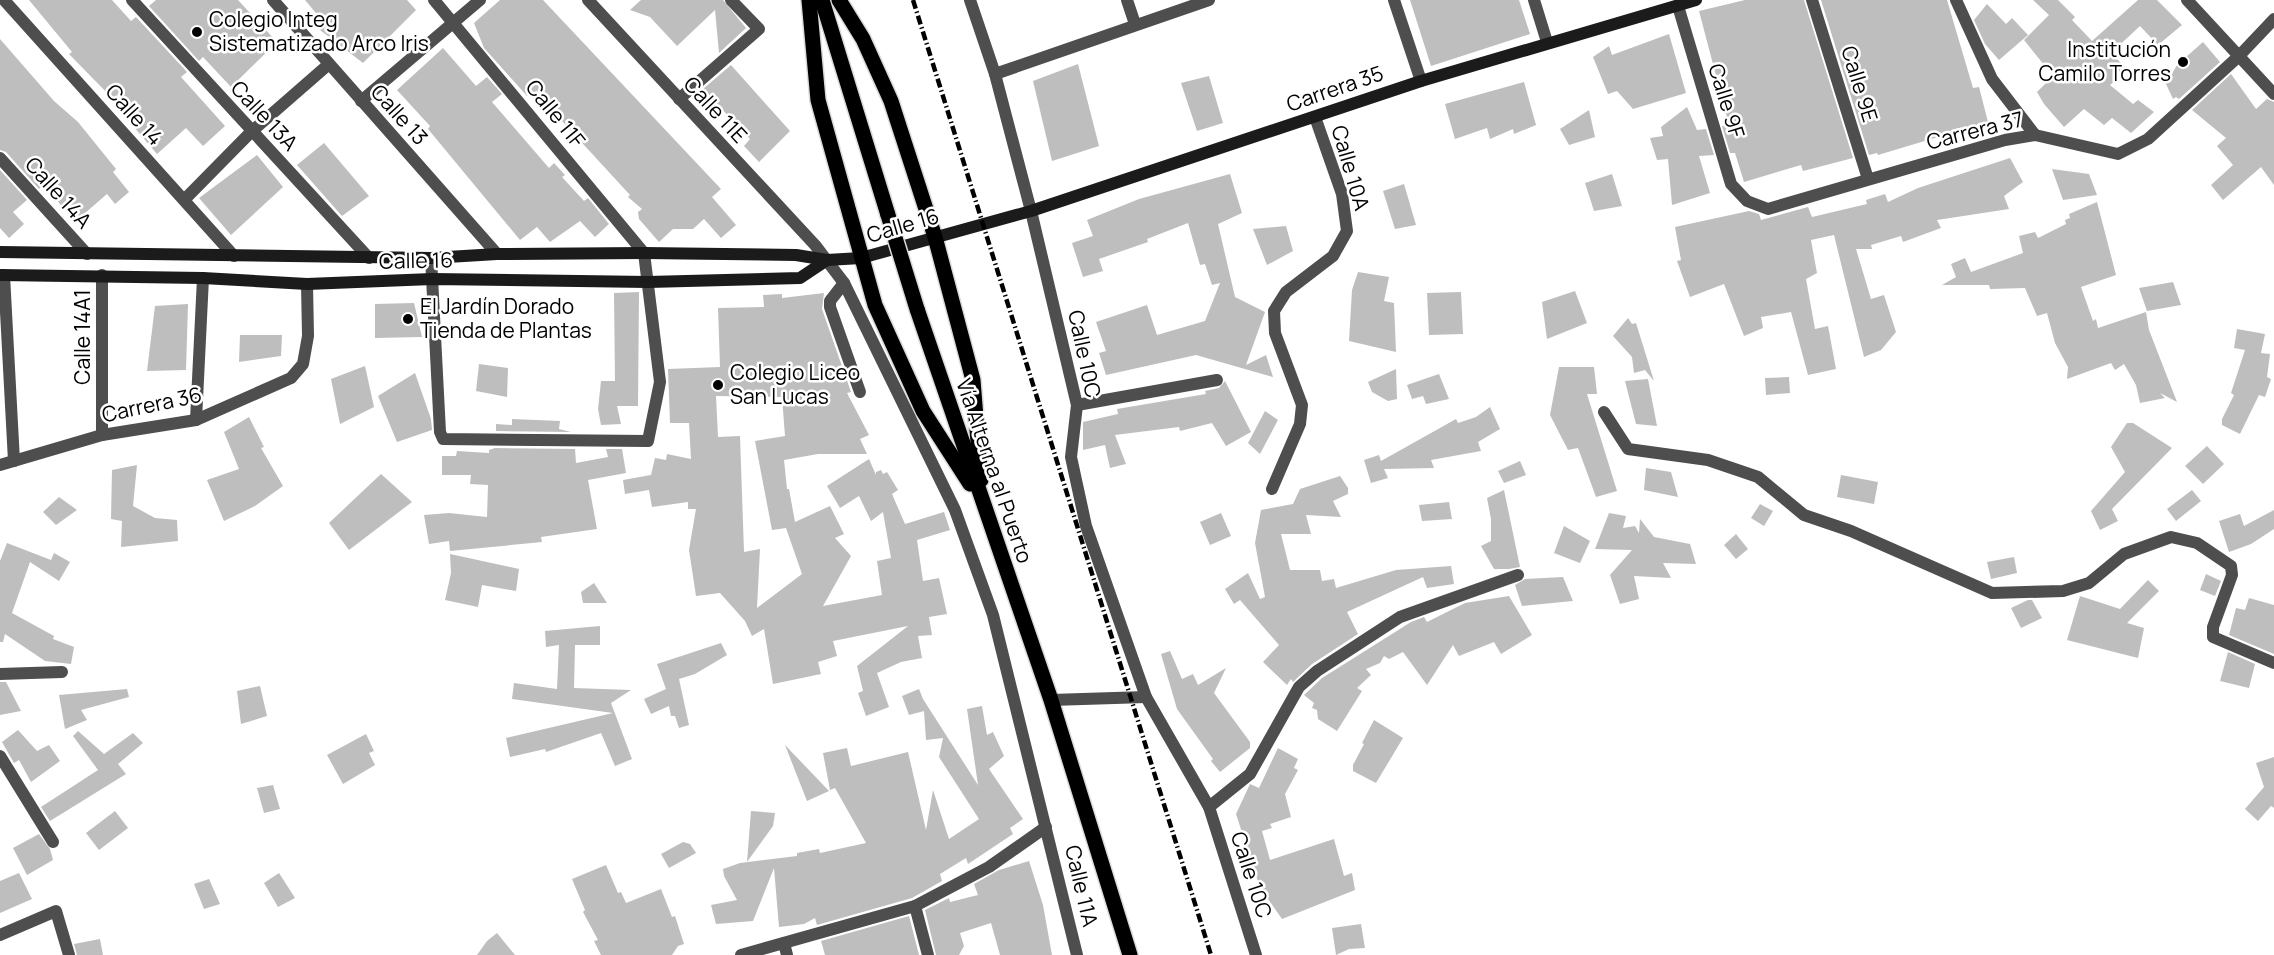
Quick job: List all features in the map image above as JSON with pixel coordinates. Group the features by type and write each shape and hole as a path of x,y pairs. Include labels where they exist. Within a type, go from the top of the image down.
{"main road":[{"path":"809,0 818,100 875,304 923,411 983,504"},
{"name":"Vía Alterna al Puerto","path":"822,0 917,309 1051,700 1130,955"},
{"path":"839,0 863,39 891,101 935,237 973,380 983,504"}],"street":[{"name":"Calle 14","path":"4,0 234,256"},
{"name":"Calle 13A","path":"132,0 369,258"},
{"name":"Calle 13","path":"273,0 497,254"},
{"name":"Calle 11F","path":"434,0 644,253"},
{"path":"361,101 480,0"},
{"name":"Calle 11E","path":"588,0 815,245 844,283"},
{"path":"679,99 759,29 731,0"},
{"name":"Calle 10C","path":"970,0 995,74 1031,211 1077,405 1071,457 1086,526 1146,697 1209,807 1256,955"},
{"path":"1127,0 1135,24"},
{"path":"995,74 1209,0"},
{"path":"1394,0 1421,81"},
{"path":"1534,0 1547,42"},
{"name":"Carrera 35","path":"989,221 1031,211 1421,81 1547,42 1696,0"},
{"name":"Calle 9E","path":"1812,0 1868,179"},
{"path":"1956,0 1992,79 2035,135"},
{"path":"2187,0 2274,94"},
{"name":"Calle 9F","path":"1678,6 1731,184 1747,201"},
{"name":"Carrera 37","path":"1747,201 1768,209 2005,140 2035,135 2118,154 2148,139 2239,56 2274,19"},
{"path":"185,200 251,132 329,64"},
{"name":"Calle 10A","path":"1272,489 1300,424 1302,405 1275,333 1274,311 1286,292 1333,256 1347,231 1342,194 1315,117"},
{"name":"Calle 14A","path":"0,158 87,254"},
{"name":"Calle 16","path":"0,252 369,258 644,253 796,255 827,260 861,258 989,221"},
{"path":"431,258 440,432 443,439 648,441 660,382 644,253"},
{"name":"Calle 16","path":"2,275 102,275 307,284 432,279 648,282 801,278 827,260"},
{"path":"2,275 14,461"},
{"name":"Calle 14A1","path":"102,275 102,435"},
{"path":"196,420 203,278"},
{"path":"844,283 830,301 830,307 860,392"},
{"name":"Calle 11A","path":"844,283 956,510 993,615 1077,955"},
{"name":"Carrera 36","path":"0,465 102,435 196,420 291,378 303,364 308,336 307,284"},
{"path":"1077,405 1217,380"},
{"path":"1604,412 1628,449 1708,460 1758,477 1804,515 1851,531 1992,592 2063,591 2089,584 2124,554 2171,537 2197,543 2231,566 2232,575 2213,627 2213,637 2274,663"},
{"path":"1209,807 1250,774 1299,687 1317,671 1400,617 1518,575"},
{"path":"0,674 62,672"},
{"path":"1051,700 1146,697"},
{"path":"0,756 53,842"},
{"path":"741,955 786,949 915,906 989,867 1046,827"},
{"path":"915,906 928,955"},
{"path":"0,934 56,911 69,955"}],"building":[{"path":"29,0 112,0 131,21 136,17 187,72 181,77 225,126 203,146 186,128 157,154 110,99 112,98 69,54 72,52"},
{"path":"156,0 238,0 277,42 231,87 203,57 199,61 149,6"},
{"path":"305,0 407,0 416,10 363,63 320,30 326,25"},
{"path":"500,0 543,0 721,189 712,197 736,225 721,238 704,219 693,229 673,229 659,242 639,219 638,212 642,209 628,197 630,195 550,108 545,113 484,48 474,23"},
{"path":"641,0 723,0 746,28 719,53 715,10 677,46 650,17 630,10"},
{"path":"1410,0 1519,0 1530,34 1431,66"},
{"path":"1745,0 1804,0 1853,158 1803,171 1801,165 1744,182 1735,153 1730,153 1722,126 1729,125 1699,11"},
{"path":"1821,0 1947,0 1973,88 1979,87 1988,122 1878,155 1877,153 1869,155"},
{"path":"2033,0 2058,0 2075,17 2072,20 2092,41 2138,0 2157,0 2182,25 2158,45 2140,26 2111,53 2128,70 2110,85 2133,104 2138,100 2154,112 2131,133 2112,118 2104,125 2084,109 2064,127 2044,104 2037,92 2053,76 2024,40 2049,15"},
{"path":"1987,4 2006,24 2012,18 2028,35 1999,60 1985,44 1974,20"},
{"path":"1669,34 1686,93 1633,109 1617,91 1608,94 1593,57 1609,46 1612,55"},
{"path":"0,39 54,101 78,122 116,169 113,172 129,192 115,204 107,194 77,220 70,212 68,214 44,184 39,189 6,152 0,150"},
{"path":"2203,42 2220,62 2179,99 2176,97 2173,99 2166,84 2177,65"},
{"path":"443,48 476,86 487,77 502,94 492,102 549,168 554,163 565,175 562,177 584,201 588,198 609,224 595,237 580,221 550,242 537,227 520,240 428,129 430,126 397,90"},
{"path":"1078,64 1099,146 1052,161 1033,81"},
{"path":"731,65 790,131 759,162 744,146 750,139 703,89"},
{"path":"2231,74 2256,109 2267,99 2274,102 2274,185 2261,167 2223,200 2211,185 2233,165 2217,146 2226,138 2192,110"},
{"path":"1209,76 1223,123 1197,131 1181,83"},
{"path":"1524,82 1536,125 1514,134 1513,129 1490,139 1487,128 1455,139 1445,104"},
{"path":"1687,107 1697,130 1706,129 1714,155 1699,156 1710,193 1672,205 1668,159 1657,160 1650,138 1663,136 1661,127"},
{"path":"1589,110 1595,137 1569,145 1560,129"},
{"path":"324,143 369,196 342,216 297,165"},
{"path":"257,155 283,187 231,235 199,198"},
{"path":"2010,158 2023,182 2004,196 2009,209 1937,220 1941,228 1903,242 1901,236 1871,245 1872,249 1856,249 1871,299 1884,295 1896,332 1881,350 1864,357 1834,235 1811,240 1817,273 1806,279 1815,329 1828,326 1836,369 1808,375 1791,312 1761,317 1763,328 1744,336 1724,284 1690,297 1677,261 1681,260 1675,227 1749,211 1759,214 1761,220 1808,207 1812,217 1867,204 1866,200 1885,194 1888,202 1918,188"},
{"path":"2052,169 2089,174 2097,195 2063,200"},
{"path":"0,170 27,200 13,212 24,224 9,238 0,228"},
{"path":"1230,174 1242,213 1218,224 1235,297 1265,312 1246,365 1266,355 1273,377 1196,355 1106,375 1099,353 1106,351 1096,322 1147,305 1157,335 1205,321 1220,283 1212,285 1205,264 1200,265 1188,223 1147,239 1148,242 1099,259 1103,271 1083,277 1072,243 1093,236 1087,220 1139,199"},
{"path":"1612,174 1622,206 1594,211 1585,183"},
{"path":"1404,184 1416,225 1395,229 1383,191"},
{"path":"2097,202 2116,275 2081,287 2093,321 2096,319 2098,328 2146,312 2149,330 2177,402 2160,393 2165,398 2140,403 2136,385 2124,364 2115,370 2111,363 2067,379 2068,367 2055,343 2047,313 2037,316 2025,288 1990,289 1989,285 1942,285 1956,277 1951,264 1965,258 1971,272 2023,253 2019,236 2035,232 2038,238 2066,224 2065,220 2070,218 2069,214"},
{"path":"1286,226 1293,251 1267,265 1253,229"},
{"path":"1358,272 1389,277 1384,301 1394,303 1396,352 1349,341 1352,290"},
{"path":"2173,282 2181,305 2147,311 2139,288"},
{"path":"1575,291 1587,323 1547,339 1542,302"},
{"path":"639,292 638,406 617,406 621,424 601,425 598,409 601,381 615,381 614,293"},
{"path":"1461,292 1463,334 1429,335 1427,293"},
{"path":"824,293 822,309 851,392 847,393 869,435 860,439 867,454 818,454 784,460 787,489 789,489 795,522 830,506 844,534 835,538 851,556 823,606 882,595 877,561 891,558 883,512 871,521 859,496 840,508 827,486 869,459 876,475 876,472 881,470 883,474 887,472 898,490 892,494 905,524 944,512 950,530 917,540 923,581 939,578 947,614 929,617 932,635 918,636 922,658 901,662 877,673 889,707 866,716 858,693 863,691 857,666 908,626 833,641 837,656 818,662 821,674 773,684 764,629 752,636 745,621 720,593 696,596 689,550 696,509 688,509 688,502 652,507 649,490 625,494 623,480 651,475 655,458 666,460 667,454 691,459 689,423 670,423 668,369 720,367 718,308 764,307 763,295 782,294 782,298","holes":["716,396 782,397 785,436 755,441 772,530 786,528 802,574 757,608 760,549 744,552 740,436 718,437"]},
{"path":"414,303 422,337 375,338 375,304"},
{"path":"188,304 186,370 147,371 155,306"},
{"path":"1628,318 1632,324 1636,323 1654,381 1645,370 1634,373 1632,357 1613,336"},
{"path":"2237,329 2265,334 2261,353 2270,354 2267,377 2271,379 2265,397 2259,395 2240,434 2222,425 2222,419 2234,395 2231,393 2245,350 2234,348"},
{"path":"240,335 282,335 281,356 239,362"},
{"path":"479,364 508,368 507,397 476,391"},
{"path":"365,366 374,407 340,424 331,379"},
{"path":"1559,367 1594,367 1597,394 1587,394 1617,491 1596,497 1578,448 1568,450 1550,415"},
{"path":"1396,369 1397,399 1388,401 1372,392 1368,382"},
{"path":"415,373 431,419 432,430 397,442 378,396"},
{"path":"1439,374 1449,399 1426,404 1423,396 1412,399 1407,385"},
{"path":"1789,377 1790,393 1766,395 1765,378"},
{"path":"1648,379 1657,426 1636,424 1625,381"},
{"path":"1225,381 1251,432 1226,446 1212,423 1180,431 1179,427 1115,435 1126,464 1110,468 1105,445 1083,450 1083,422 1118,414 1117,409 1206,394 1205,391 1219,388"},
{"path":"1490,407 1500,429 1478,442 1481,451 1431,460 1434,468 1384,469 1388,478 1371,483 1364,460 1379,455 1381,461 1456,419 1458,423 1476,417"},
{"path":"1265,411 1278,420 1260,454 1248,443"},
{"path":"249,417 264,447 261,448 283,486 255,506 224,521 207,480 239,469 224,432"},
{"path":"512,419 560,421 559,429 571,432 496,431 496,424 512,425"},
{"path":"2127,423 2133,423 2172,448 2112,509 2118,521 2100,530 2091,511 2125,472 2111,447"},
{"path":"2207,446 2224,464 2203,484 2185,466"},
{"path":"495,448 575,449 576,463 608,457 606,449 622,449 626,473 588,480 597,529 541,537 542,542 450,551 449,541 429,544 424,515 449,513 487,517 488,485 470,484 471,475 442,475 442,456 456,456 457,451 489,453 489,450"},
{"path":"1520,461 1526,475 1504,483 1498,471"},
{"path":"137,465 133,506 155,518 177,520 178,541 121,547 122,521 111,519 112,470"},
{"path":"1646,468 1671,472 1678,497 1644,490"},
{"path":"381,474 412,502 349,550 329,523"},
{"path":"1841,475 1878,482 1874,504 1837,497"},
{"path":"1340,476 1348,488 1348,494 1333,501 1341,517 1306,515 1311,534 1281,534 1290,570 1320,570 1322,581 1334,579 1336,588 1396,570 1451,566 1454,584 1427,588 1423,577 1347,612 1358,634 1312,664 1293,682 1291,679 1287,685 1263,662 1279,645 1240,600 1234,604 1225,589 1248,573 1260,599 1265,597 1255,543 1261,510 1293,504 1300,489"},
{"path":"1504,490 1520,567 1494,569 1481,546 1491,541 1491,519 1487,498"},
{"path":"2192,490 2201,501 2176,521 2167,509"},
{"path":"59,497 77,510 56,525 43,512"},
{"path":"1449,502 1452,519 1422,521 1419,505"},
{"path":"1760,504 1773,511 1764,526 1751,518"},
{"path":"2274,510 2274,529 2251,544 2229,552 2219,521 2240,514 2244,526"},
{"path":"1221,513 1231,536 1210,545 1200,522"},
{"path":"1609,513 1626,516 1623,528 1635,526 1639,533 1640,519 1654,537 1690,544 1696,564 1663,563 1671,578 1634,576 1639,599 1620,604 1610,575 1632,550 1595,549"},
{"path":"1564,526 1590,541 1580,563 1554,553"},
{"path":"1736,534 1748,549 1736,559 1724,545"},
{"path":"7,543 51,560 54,553 70,562 59,581 30,562 12,613 54,636 53,639 74,647 71,664 45,661 5,634 3,642 0,642 0,561"},
{"path":"450,554 519,569 516,591 482,585 478,607 445,600 451,573"},
{"path":"2014,557 2017,573 1991,579 1987,562"},
{"path":"2206,574 2221,581 2215,596 2200,590"},
{"path":"1563,577 1573,601 1522,606 1515,585 1525,579"},
{"path":"2148,580 2159,591 2127,623 2144,628 2138,658 2067,640 2080,596 2120,609"},
{"path":"594,583 607,603 583,603 581,592"},
{"path":"1509,596 1532,635 1501,654 1494,642 1459,656 1453,645 1427,685 1403,652 1389,659 1384,656 1380,663 1366,669 1371,675 1357,688 1362,691 1337,731 1318,719 1317,710 1312,708 1314,703 1304,695 1322,678 1411,622 1424,617 1427,622 1465,603"},
{"path":"2249,598 2274,605 2274,654 2229,635 2236,608 2245,610"},
{"path":"2032,600 2042,618 2021,628 2011,608"},
{"path":"600,626 600,645 575,645 574,688 631,690 611,703 632,759 615,766 601,733 546,752 545,749 510,757 506,738 613,713 512,699 514,683 557,689 559,645 546,647 545,631"},
{"path":"721,643 727,655 695,674 679,679 689,725 679,728 675,716 671,716 669,706 651,714 644,699 666,689 657,664"},
{"path":"1170,651 1182,679 1193,674 1198,685 1226,668 1214,693 1250,742 1250,748 1220,772 1177,709 1161,654"},
{"path":"2228,652 2255,664 2249,688 2220,681"},
{"path":"0,682 6,682 21,711 0,715"},
{"path":"260,686 267,716 241,724 237,691"},
{"path":"127,689 129,697 81,710 87,720 65,729 59,695"},
{"path":"919,689 923,699 978,785 967,709 982,706 987,735 993,732 1004,756 989,769 1023,819 1010,828 1013,834 968,864 966,858 940,874 942,881 912,898 817,925 815,918 804,924 779,927 774,868 753,921 716,924 711,905 737,900 724,876 723,869 740,863 797,856 797,853 819,849 820,853 866,843 835,788 830,790 823,753 847,748 851,766 908,752 926,830 933,790 949,839 979,819 939,757 943,738 926,740 924,711 909,715 902,696"},
{"path":"1374,720 1403,738 1376,783 1353,771 1353,765 1364,744 1362,743"},
{"path":"18,730 37,751 49,745 60,761 31,782 19,760 14,763 2,742"},
{"path":"78,731 104,754 133,733 143,743 118,764 126,774 50,821 41,807 98,770 73,736"},
{"path":"366,734 374,751 369,753 375,765 343,784 327,755"},
{"path":"785,745 829,791 807,801"},
{"path":"1278,748 1298,759 1294,768 1298,770 1285,794 1291,817 1270,824 1272,828 1262,831 1270,860 1334,839 1344,876 1352,873 1355,890 1282,919 1266,896 1263,897 1236,814 1250,784 1259,788"},
{"path":"2274,757 2274,808 2271,806 2258,821 2245,809 2264,787 2256,763"},
{"path":"273,785 280,809 264,813 257,788"},
{"path":"115,811 128,828 99,850 86,833"},
{"path":"751,811 775,813 773,826 747,862"},
{"path":"39,834 50,849 53,860 27,875 13,848"},
{"path":"683,842 690,844 696,853 669,868 661,854"},
{"path":"1029,861 1043,905 1052,955 1000,955 991,923 960,933 964,946 959,955 936,955 925,910 949,898 950,902 978,895 974,884 999,870"},
{"path":"606,865 618,893 621,892 626,903 661,889 672,917 675,916 684,944 678,946 672,955 601,955 594,941 598,940 583,912 585,910 572,879"},
{"path":"19,873 32,899 0,913 0,881"},
{"path":"279,873 295,898 278,907 264,883"},
{"path":"209,879 220,904 204,909 194,884"},
{"path":"909,916 919,955 825,955 821,941"},
{"path":"1361,924 1365,948 1349,949 1336,955 1332,928"},
{"path":"497,933 515,955 477,955 487,941"},
{"path":"100,939 103,955 77,955 74,944"}],"railway":[{"path":"913,0 1211,955"}],"place":[{"name":"Colegio Integ Sistematizado Arco Iris","path":"197,32"},
{"name":"Institución Camilo Torres","path":"2183,62"},
{"name":"El Jardín Dorado Tienda de Plantas","path":"408,319"},
{"name":"Colegio Liceo San Lucas","path":"718,385"}]}
